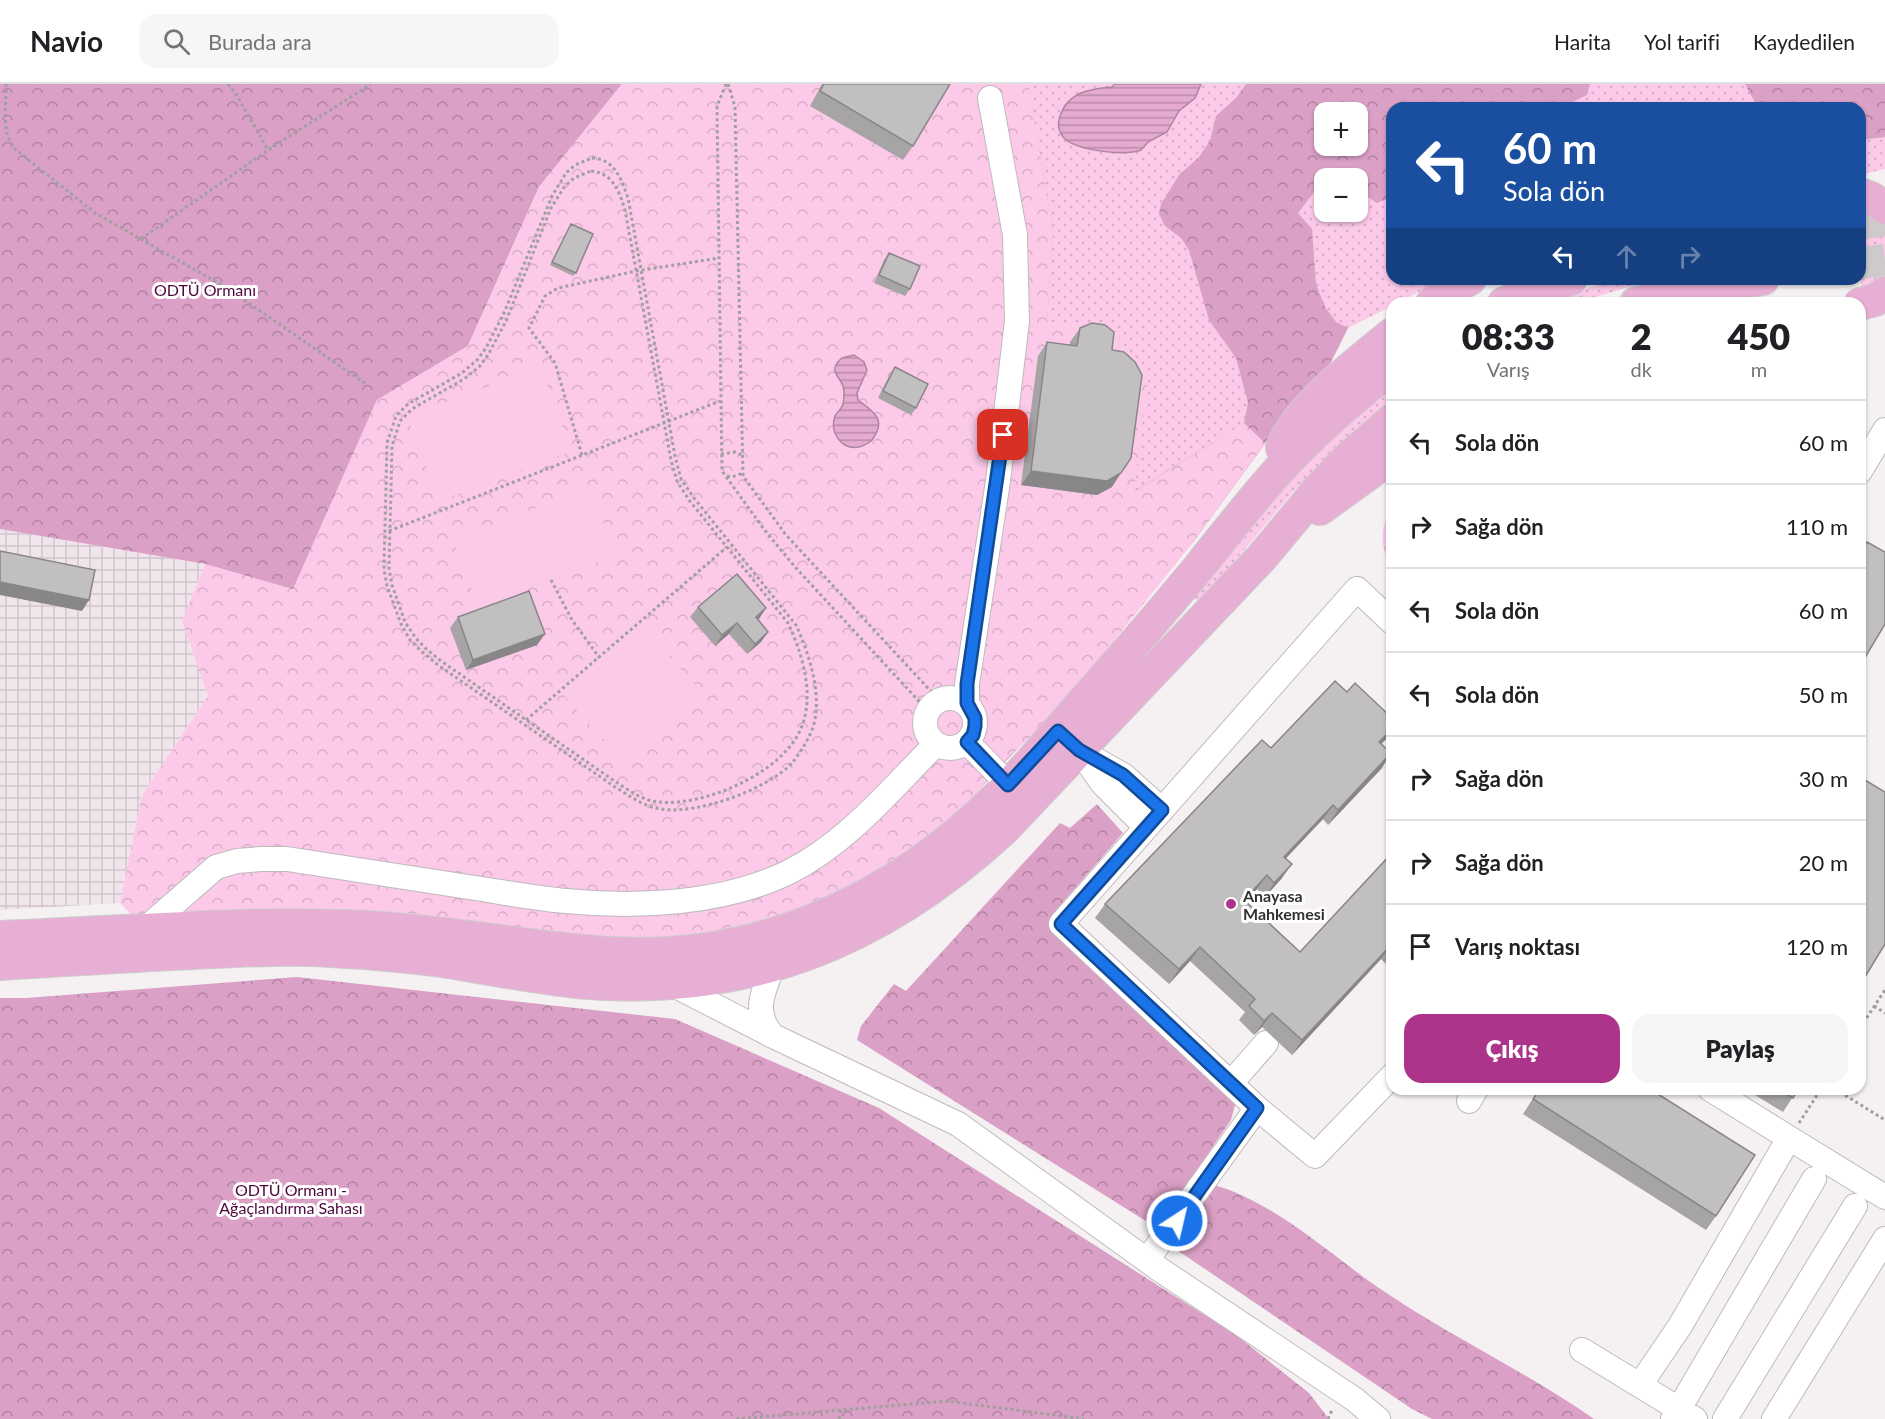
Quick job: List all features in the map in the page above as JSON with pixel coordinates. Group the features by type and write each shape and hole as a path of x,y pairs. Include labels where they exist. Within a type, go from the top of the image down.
{"main road":[{"path":"1866,196 1885,208"},
{"path":"1442,297 1460,285"},
{"path":"1519,297 1551,285"},
{"path":"1663,297 1726,285"},
{"path":"1866,302 1875,300 1885,293"},
{"path":"1866,309 1885,309"},
{"path":"1273,477 1283,443 1310,407 1386,339"},
{"path":"0,964 263,950 325,950 401,956 576,982 672,984 703,981 772,966 829,947 867,928 931,888 958,869 1004,830 1158,616 1273,477 1336,413 1386,373"},
{"path":"1262,557 1348,458 1386,425"},
{"path":"0,937 253,924 370,927 616,954 663,953 716,947 802,925 864,898 943,846 1008,785 1069,741 1262,557 1295,529 1386,461"}],"street":[{"path":"953,699 975,718 973,735 967,742 952,748 936,744 929,737 925,729 925,720 953,699 998,481 1017,321 1016,235 990,98"},
{"path":"1866,189 1885,189"},
{"path":"1866,462 1883,436"},
{"path":"1386,616 1357,589 1061,924 1257,1108 1315,1156 1386,1082"},
{"path":"1069,741 1103,784 1154,819"},
{"path":"967,742 1008,785"},
{"path":"145,929 216,867 237,861 261,859 287,859 565,901 614,904 710,896 757,886 790,871 846,833 936,744"},
{"path":"772,966 761,1007 765,1028 773,1036"},
{"path":"672,984 773,1036 958,1124 1350,1409 1378,1419"},
{"path":"1231,1083 1266,1043"},
{"path":"1720,1095 1885,1197"},
{"path":"1147,1260 1257,1108"},
{"path":"1640,1385 1680,1326 1789,1138"},
{"path":"1582,1350 1640,1385 1682,1416 1814,1179"},
{"path":"1725,1419 1855,1206"},
{"path":"1774,1419 1885,1239"}],"path":[{"path":"6,84 4,129 8,141 15,149 95,213 227,288 366,384"},
{"path":"228,84 268,150"},
{"path":"141,239 268,150 371,84"},
{"path":"727,84 717,106 722,471 763,528 795,567 953,699"},
{"path":"727,84 735,107 743,473 786,535 953,699"},
{"path":"592,158 601,158 616,170 628,198 641,270 678,468 687,489 796,625 811,664 816,707 813,726 804,745 791,763 774,777 741,793 692,808 662,810 646,806 438,665 411,640 401,624 387,586 384,569 387,443 396,416 408,404 462,373 477,360 486,348 504,312 552,196 566,173 575,165 592,158"},
{"path":"591,171 599,172 614,182 625,210 636,271 677,481 689,500 788,622 802,661 807,703 804,721 783,756 766,770 745,781 705,796 674,802 658,802 642,798 441,661 415,637 405,622 389,569 392,446 400,421 412,409 464,379 479,367 488,355 506,321 551,208 565,186 574,178 591,171"},
{"path":"582,455 555,363 529,328 544,296 558,288 641,270 718,258"},
{"path":"384,533 720,401"},
{"path":"721,454 735,452 742,455"},
{"path":"725,475 732,477 743,473"},
{"path":"526,720 727,547"},
{"path":"551,580 572,620 599,657"},
{"path":"1866,1019 1885,990"},
{"path":"1874,1006 1885,1013"},
{"path":"1789,1138 1817,1095"},
{"path":"1845,1095 1883,1119 1885,1112"},
{"path":"736,1419 947,1401 1084,1419"},
{"path":"839,1419 841,1409"},
{"path":"1328,1419 1350,1409"}],"shaded area":[{"path":"1115,84 1201,84 1195,98 1179,111 1167,132 1148,142 1141,150 1134,152 1101,151 1079,146 1064,138 1059,122 1068,102 1080,93 1112,87"},
{"path":"854,355 864,362 867,370 857,393 858,400 874,413 879,422 876,434 871,441 855,448 848,447 839,439 833,424 842,406 844,395 843,385 836,374 835,367 842,358"},
{"path":"0,529 205,564 182,621 208,696 142,795 120,903 0,910"}],"green space":[{"name":"ODTÜ Ormanı","path":"0,84 622,84 539,187 468,346 377,400 293,590 205,564 0,529"},
{"path":"622,84 1028,84 1053,231 1047,323 1113,331 1148,377 1134,492 1244,423 1265,443 1194,541 1080,683 1045,724 1010,755 975,794 986,807 964,828 742,942 145,929 120,903 142,795 208,696 182,621 205,564 293,589 377,400 468,346 539,187"},
{"path":"1028,84 1885,84 1885,169 1866,174 1866,102 1386,102 1386,285 1432,285 1409,297 1386,297 1386,309 1348,328 1321,382 1265,443 1244,423 1133,492 1148,377 1113,331 1047,323 1053,231"},
{"path":"1028,84 1053,231 1047,323 1133,492 1244,423 1248,403 1236,358 1209,320 1189,250 1181,238 1165,226 1159,214 1161,204 1179,175 1199,157 1210,141 1216,116 1236,98 1246,84 1590,84 1587,95 1572,102 1386,102 1386,199 1377,203 1368,197 1368,168 1314,168 1314,192 1298,213 1312,229 1316,284 1325,307 1336,322 1348,328 1321,382 1275,430 1194,541 1019,747 975,794"},
{"path":"1745,84 1885,84 1885,137 1866,139 1866,102 1755,102"},
{"path":"1866,212 1875,216 1885,228 1885,272 1879,280 1862,290 1861,285 1866,285"},
{"path":"1598,285 1637,285 1596,297 1560,297"},
{"path":"540,367 572,451 439,501 407,417"},
{"path":"1386,391 1386,405 1355,429 1294,491 1200,602 1192,598 1280,490 1323,444"},
{"path":"590,487 616,555 479,608 453,540"},
{"path":"1386,521 1386,555 1383,545"},
{"path":"638,621 707,698 629,768 560,691"},
{"path":"1097,804 1123,833 1051,916 1054,932 1232,1099 1235,1105 1231,1120 1157,1228 857,1040 861,1026 894,984 906,991 1060,823 1070,828"},
{"name":"ODTÜ Ormanı - Ağaçlandırma Sahası","path":"297,977 675,1019 879,1108 1236,1335 1309,1393 1329,1419 0,1419 0,998 26,998"},
{"path":"1214,1185 1236,1192 1278,1215 1402,1303 1540,1384 1594,1419 1432,1419 1412,1409 1168,1244"}],"building":[{"path":"824,84 950,84 913,146 820,91"},
{"path":"571,224 593,234 576,273 552,262"},
{"path":"889,253 920,266 910,289 879,275"},
{"path":"1092,323 1105,325 1114,332 1112,350 1124,352 1135,362 1142,375 1131,458 1121,473 1107,481 1031,471 1047,342 1077,346 1080,328"},
{"path":"895,367 928,384 916,408 883,391"},
{"path":"1867,542 1885,552 1885,624 1866,656"},
{"path":"0,551 95,570 89,600 0,582"},
{"path":"737,574 766,608 756,617 768,632 755,644 737,623 722,635 698,607"},
{"path":"529,591 545,634 473,660 458,617"},
{"path":"1335,681 1347,692 1355,683 1386,712 1386,735 1379,742 1386,748 1386,758 1338,810 1333,805 1284,857 1292,864 1274,883 1267,875 1244,900 1300,952 1386,859 1386,950 1302,1040 1272,1013 1264,1021 1249,1006 1255,999 1200,947 1179,969 1105,904 1262,740 1271,748"},
{"path":"1866,781 1885,792 1885,944 1866,975"},
{"path":"1536,1095 1660,1095 1755,1155 1716,1216 1533,1099"}],"tunnel":[{"path":"1866,223 1885,220"},
{"path":"1866,262 1885,260"}],"place":[{"name":"Anayasa Mahkemesi","path":"1231,904"}],"route":[{"path":"1003,435 967,684 967,703 975,718 975,726 973,735 967,742 1008,785 1058,731 1079,750 1123,775 1162,810 1061,924 1257,1108 1177,1221"}]}
